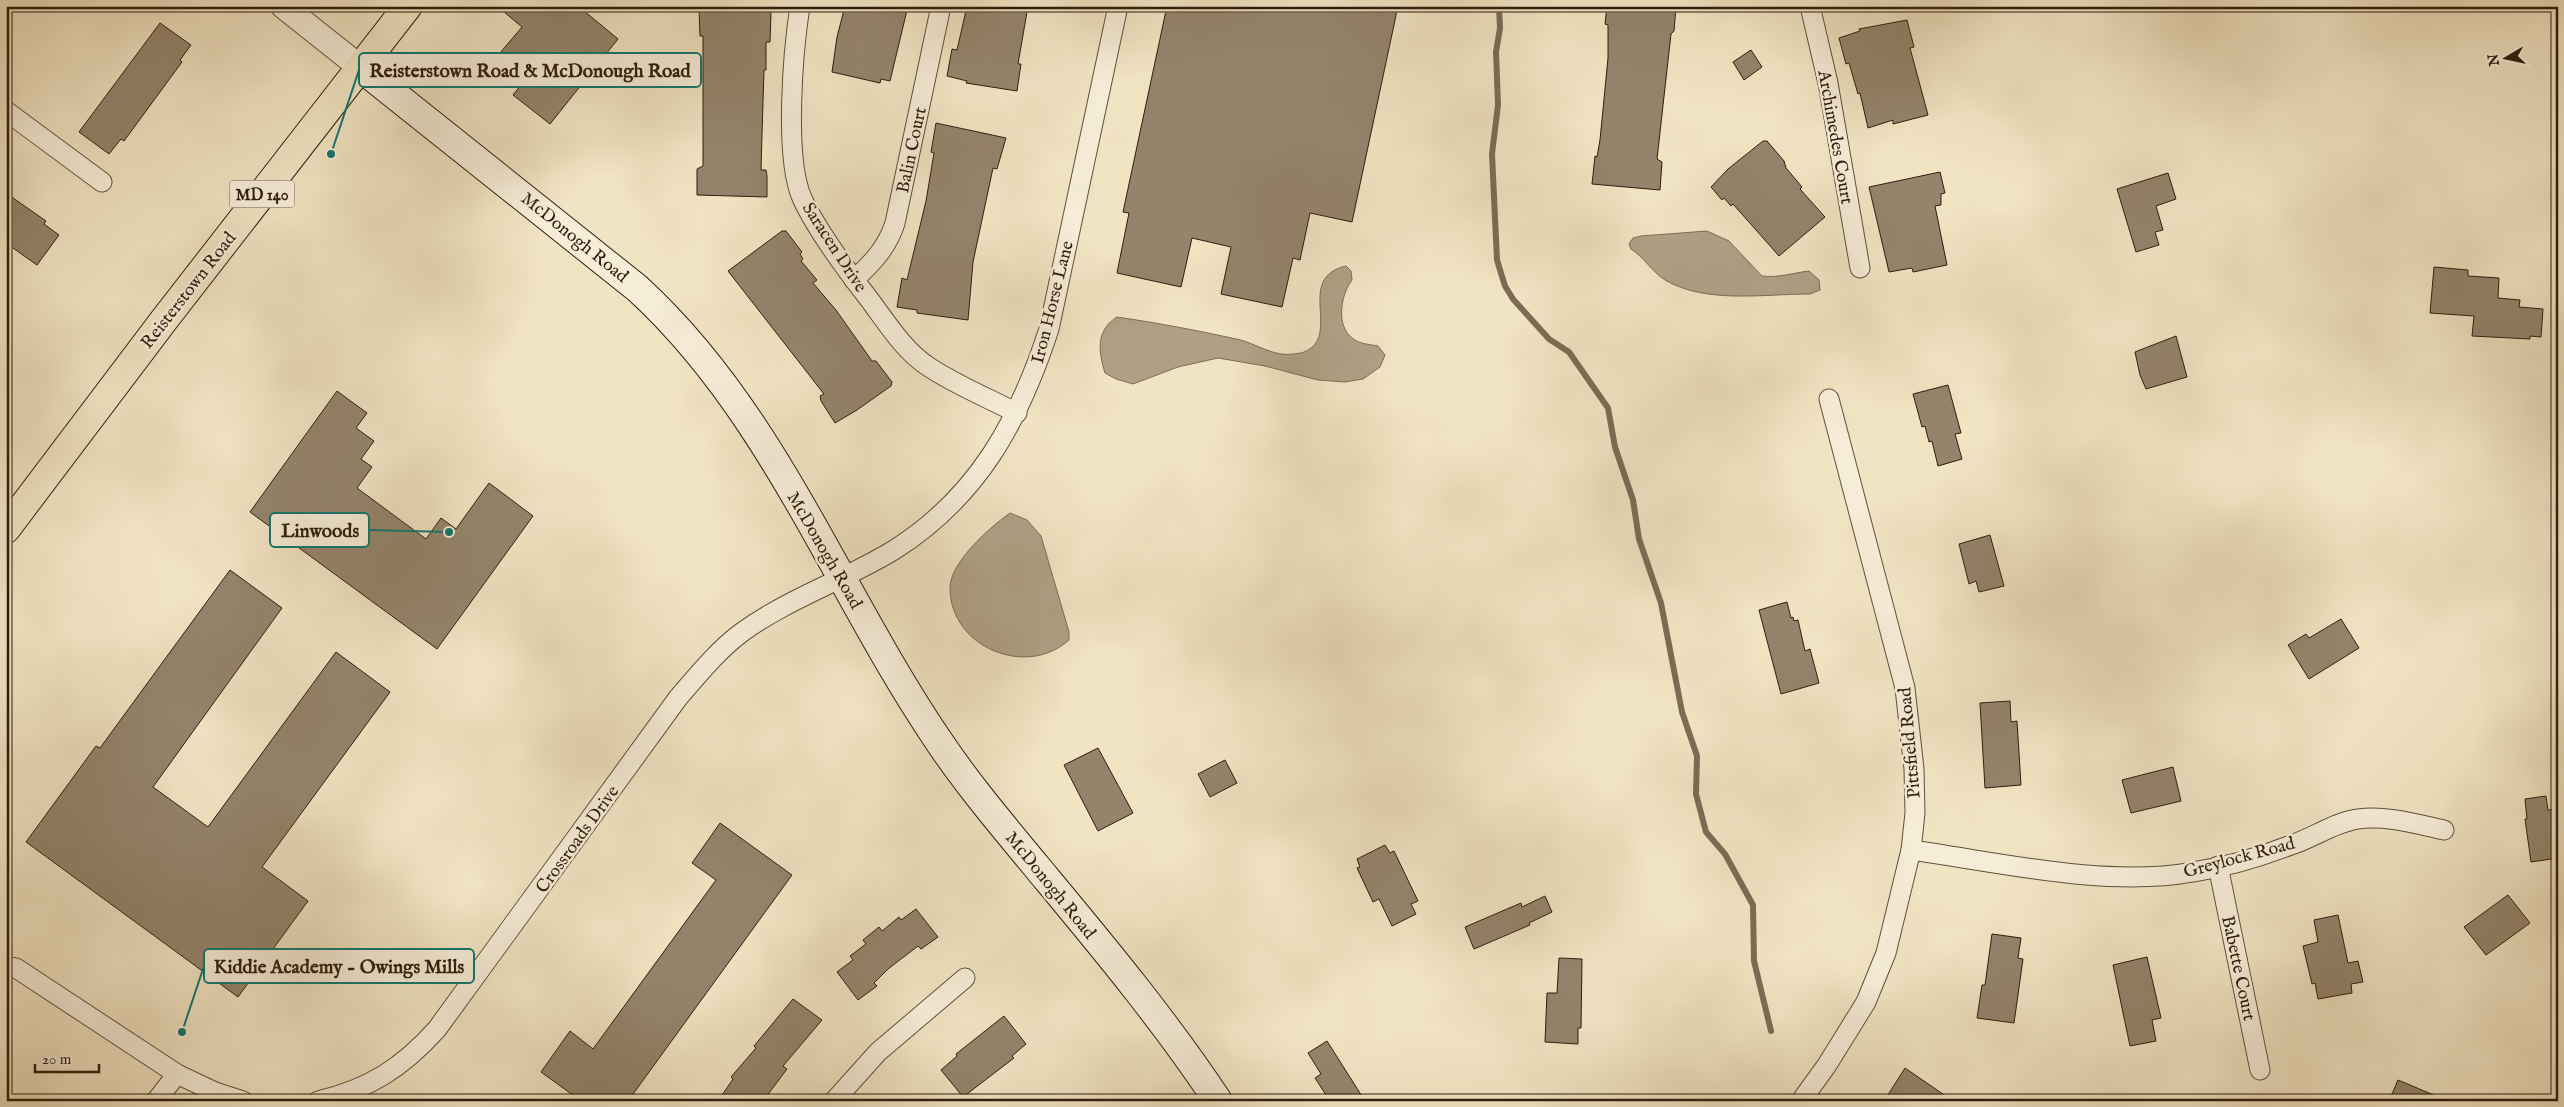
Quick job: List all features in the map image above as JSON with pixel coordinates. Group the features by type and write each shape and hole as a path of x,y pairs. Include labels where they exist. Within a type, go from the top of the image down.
{"main road":[{"name":"Reisterstown Road","path":"6,529 164,320 408,6"},
{"name":"McDonogh Road","path":"361,68 568,231 637,288 683,333 742,408 770,453 840,578 940,744 981,798 1174,1038 1218,1101"}],"street":[{"path":"283,6 361,68"},
{"name":"Saracen Drive","path":"800,6 794,44 792,144 795,174 802,198 854,280 904,344 929,367 1017,413"},
{"name":"Balin Court","path":"854,280 889,242 895,223 941,6"},
{"name":"Iron Horse Lane","path":"840,578 893,550 928,526 958,499 980,473 1017,413 1035,372 1049,329 1118,6"},
{"name":"Archimedes Court","path":"1810,6 1828,84 1860,268"},
{"path":"6,111 102,182"},
{"name":"Pittsfield Road","path":"1801,1101 1827,1066 1866,1002 1886,953 1911,850 1914,813 1914,769 1905,688 1829,399"},
{"name":"Crossroads Drive","path":"318,1101 364,1086 394,1070 417,1051 437,1029 678,698 699,673 748,628 765,617 840,578"},
{"name":"Greylock Road","path":"1911,850 2103,875 2167,875 2218,866 2292,845 2356,819 2383,818 2444,830"},
{"name":"Babette Court","path":"2218,866 2260,1070"},
{"path":"6,951 11,967 177,1074 214,1092 243,1101"},
{"path":"834,1101 878,1052 965,978"},
{"path":"156,1101 177,1074"}],"shaded area":[{"path":"1707,231 1729,241 1762,276 1780,276 1809,271 1819,280 1820,290 1810,294 1754,296 1717,295 1698,292 1665,280 1631,249 1629,244 1633,238 1641,236"},
{"path":"1346,266 1351,271 1352,280 1343,299 1342,315 1345,329 1355,340 1378,346 1385,355 1380,367 1363,379 1345,382 1318,380 1265,366 1218,358 1178,367 1133,384 1116,379 1105,373 1100,342 1105,328 1117,317 1241,340 1281,354 1304,352 1315,344 1320,334 1320,294 1323,282 1331,272"},
{"path":"1010,513 1027,520 1041,536 1069,632 1069,640 1052,651 1033,656 1013,656 994,651 977,641 963,627 954,610 950,589 951,579 963,557 982,536"}],"building":[{"path":"497,6 578,6 618,39 550,124 513,95 528,76 500,53 522,27"},
{"path":"845,6 908,6 890,81 881,79 880,83 832,72 837,37"},
{"path":"967,6 1028,6 1018,64 1021,64 1017,91 966,83 967,81 947,76 952,49 957,50"},
{"path":"1167,6 1398,6 1352,222 1310,213 1300,260 1293,258 1282,307 1221,294 1231,247 1192,238 1181,287 1117,273 1129,213 1123,212"},
{"path":"1607,6 1676,6 1674,31 1671,34 1657,159 1662,162 1660,190 1592,184 1595,156 1597,157 1600,140 1608,58 1608,25 1605,24"},
{"path":"722,7 750,8 750,10 771,12 770,42 766,42 766,70 764,70 761,170 766,170 767,197 697,195 697,169 703,166 703,36 700,36 699,10"},
{"path":"1907,20 1914,47 1910,48 1928,115 1893,124 1893,120 1868,128 1860,93 1858,94 1849,63 1846,64 1839,38 1860,31 1859,29"},
{"path":"160,23 191,45 180,60 182,62 124,141 121,139 109,154 79,132"},
{"path":"1751,50 1762,67 1744,80 1733,62"},
{"path":"936,123 1006,138 997,169 993,168 973,262 968,320 917,313 917,310 897,307 902,278 907,280 926,201 934,153 931,152"},
{"path":"1763,141 1767,141 1784,161 1786,168 1802,187 1800,189 1825,217 1779,256 1733,204 1731,206 1724,198 1722,200 1711,187 1728,169"},
{"path":"1940,172 1945,193 1941,194 1941,205 1935,206 1947,265 1913,272 1912,268 1889,272 1869,187"},
{"path":"2168,173 2176,199 2156,206 2163,230 2155,232 2159,245 2136,252 2117,189"},
{"path":"6,193 46,221 44,224 59,235 37,265 6,243"},
{"path":"782,231 786,231 802,252 800,254 803,259 801,261 817,280 813,283 836,310 872,361 876,361 892,382 891,386 835,423 821,401 820,396 824,394 728,271"},
{"path":"2434,267 2468,270 2468,276 2499,278 2498,298 2520,300 2519,307 2543,309 2541,337 2530,336 2530,339 2472,336 2474,316 2430,313"},
{"path":"2176,336 2187,377 2146,389 2140,375 2135,352"},
{"path":"1948,385 1961,433 1955,434 1962,459 1938,466 1932,441 1929,442 1925,426 1922,427 1913,394"},
{"path":"337,391 367,413 356,428 374,441 361,459 372,467 357,488 426,539 441,518 456,529 489,483 533,516 437,649 250,512"},
{"path":"1990,535 2004,586 1979,592 1976,581 1969,584 1959,544"},
{"path":"230,570 282,608 153,787 208,827 336,652 390,692 262,867 308,901 238,997 26,842 96,746 100,748"},
{"path":"1787,602 1791,618 1793,617 1794,621 1798,620 1805,651 1810,649 1819,683 1781,694 1759,610"},
{"path":"2341,619 2359,648 2309,679 2288,645 2306,634 2309,638"},
{"path":"2010,701 2011,722 2017,721 2021,785 1985,788 1980,703"},
{"path":"1098,748 1133,813 1098,831 1064,765"},
{"path":"1225,760 1237,783 1210,797 1198,774"},
{"path":"2173,767 2181,801 2131,813 2122,780"},
{"path":"2546,796 2548,810 2558,809 2558,858 2531,862 2525,819 2527,819 2525,799"},
{"path":"720,823 792,875 628,1101 581,1101 541,1072 570,1031 593,1049 716,880 692,863"},
{"path":"1385,845 1390,853 1394,851 1418,901 1411,904 1416,914 1392,926 1379,899 1373,902 1357,868 1360,867 1357,859"},
{"path":"2508,895 2530,923 2486,955 2464,927"},
{"path":"1545,896 1552,912 1529,923 1530,925 1474,949 1465,927 1521,903 1522,907"},
{"path":"916,909 938,937 921,949 918,946 888,969 874,983 877,986 858,1000 837,972 853,960 850,956 866,944 863,940 879,927 882,931 899,917 901,920"},
{"path":"2338,915 2348,963 2358,961 2363,982 2351,984 2352,993 2318,999 2315,983 2312,984 2303,946 2318,942 2314,920"},
{"path":"1992,934 2021,938 2018,958 2023,959 2014,1023 1977,1018 1982,985 1985,985"},
{"path":"2147,957 2161,1018 2152,1020 2156,1041 2130,1046 2113,965"},
{"path":"1559,958 1582,959 1581,1028 1578,1028 1578,1044 1545,1042 1547,993 1557,993"},
{"path":"793,999 822,1020 783,1066 787,1069 763,1101 718,1101 733,1079 731,1077 756,1048 754,1046"},
{"path":"1004,1016 1026,1044 1012,1056 1014,1058 963,1097 941,1070 957,1056 956,1054"},
{"path":"1327,1041 1365,1101 1330,1101 1315,1078 1321,1074 1308,1053"},
{"path":"1905,1068 1953,1101 1884,1101"},
{"path":"2398,1080 2448,1101 2389,1101"}],"waterway":[{"path":"1499,6 1500,28 1496,52 1498,105 1492,154 1497,260 1505,286 1513,299 1549,339 1569,352 1608,408 1615,447 1633,500 1639,539 1661,603 1682,712 1697,756 1696,794 1706,832 1725,854 1753,905 1754,961 1771,1031"}],"place":[{"name":"Reisterstown Road & McDonough Road","path":"331,154"},
{"name":"Linwoods","path":"449,532"},
{"name":"Kiddie Academy - Owings Mills","path":"182,1032"}]}
